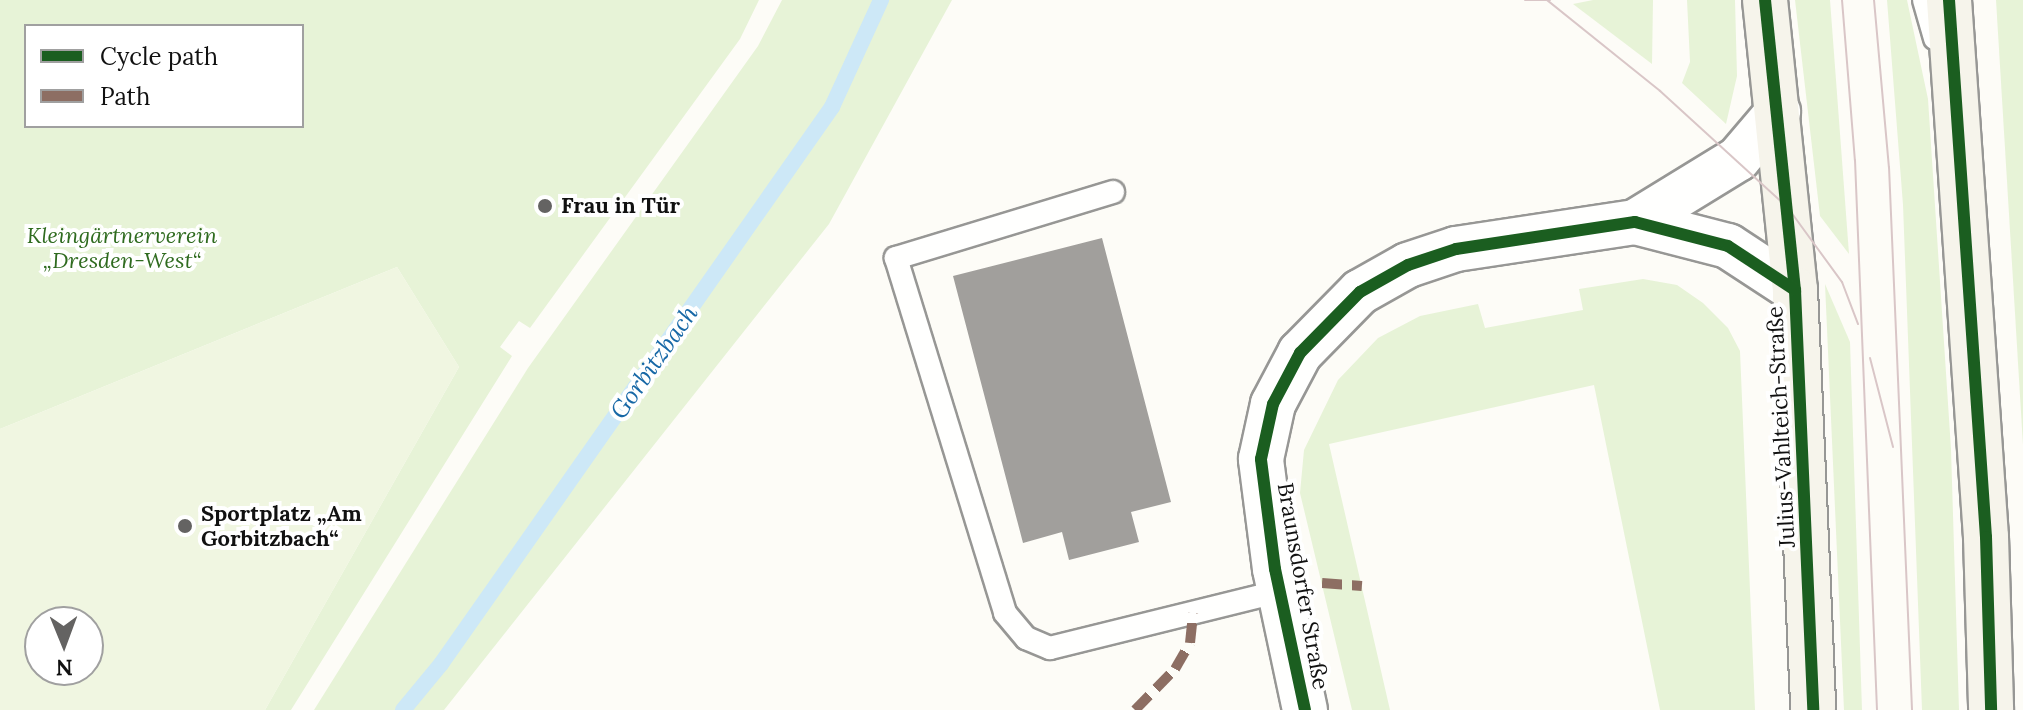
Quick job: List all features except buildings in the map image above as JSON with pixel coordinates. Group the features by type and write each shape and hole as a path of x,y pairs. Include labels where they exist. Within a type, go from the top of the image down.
{"main road":[{"name":"Julius-Vahlteich-Straße","path":"1765,0 1795,290 1813,710"},
{"path":"1949,0 1960,124 1991,710"}],"street":[{"name":"Braunsdorfer Straße","path":"1305,710 1280,591 1261,459 1273,404 1300,353 1360,292 1408,265 1456,249 1635,222 1738,159 1778,112"},
{"name":"Braunsdorfer Straße","path":"1635,222 1728,246 1795,290"}],"lane":[{"path":"1924,0 1960,124"},
{"path":"1113,192 896,258 1005,613 1026,638 1050,648 1280,591"}],"green space":[{"name":"Kleingärtnerverein „Dresden-West“","path":"0,0 759,0 740,39 530,328 519,321 500,347 512,356 291,710 265,710 459,367 397,267 0,429"},
{"path":"782,0 952,0 829,224 444,710 314,710 528,368 758,46"},
{"path":"1593,0 1653,0 1652,64 1573,4"},
{"path":"1687,0 1735,0 1737,76 1726,124 1682,83 1690,62"},
{"path":"1795,0 1830,0 1849,254 1820,216"},
{"path":"1887,0 1907,0 1928,99 1951,449 1959,710 1922,710 1903,205"},
{"path":"1996,0 2023,0 2023,445"},
{"name":"Sportplatz „Am Gorbitzbach“","path":"397,267 459,367 265,710 0,710 0,429"},
{"path":"1643,279 1677,285 1703,303 1728,328 1740,351 1755,710 1660,710 1594,385 1329,444 1390,710 1352,710 1300,493 1304,450 1338,380 1378,338 1420,316 1478,304 1485,328 1583,310 1579,289"},
{"path":"1825,284 1850,342 1862,710 1844,710"}],"waterway":[{"name":"Gorbitzbach","path":"403,710 441,664 832,107 881,0"}],"tram line":[{"path":"1525,0 1550,0"},
{"path":"1547,0 1660,91 1788,208 1842,282 1858,324"},
{"path":"1842,0 1855,160 1877,710"},
{"path":"1874,0 1889,167 1912,710"},
{"path":"1870,358 1893,447"}],"marked path":[{"path":"1322,583 1362,586"},
{"path":"1135,710 1175,669 1190,643 1193,613"}],"cycle path":[{"path":"1765,0 1795,290 1813,710"},
{"path":"1949,0 1986,537 1991,710"},
{"path":"1305,710 1275,569 1261,459 1273,404 1300,353 1360,292 1408,265 1456,249 1635,222 1728,246 1795,290"}],"place":[{"name":"Frau in Tür","path":"545,206"},
{"name":"Sportplatz „Am Gorbitzbach“","path":"185,526"}]}
